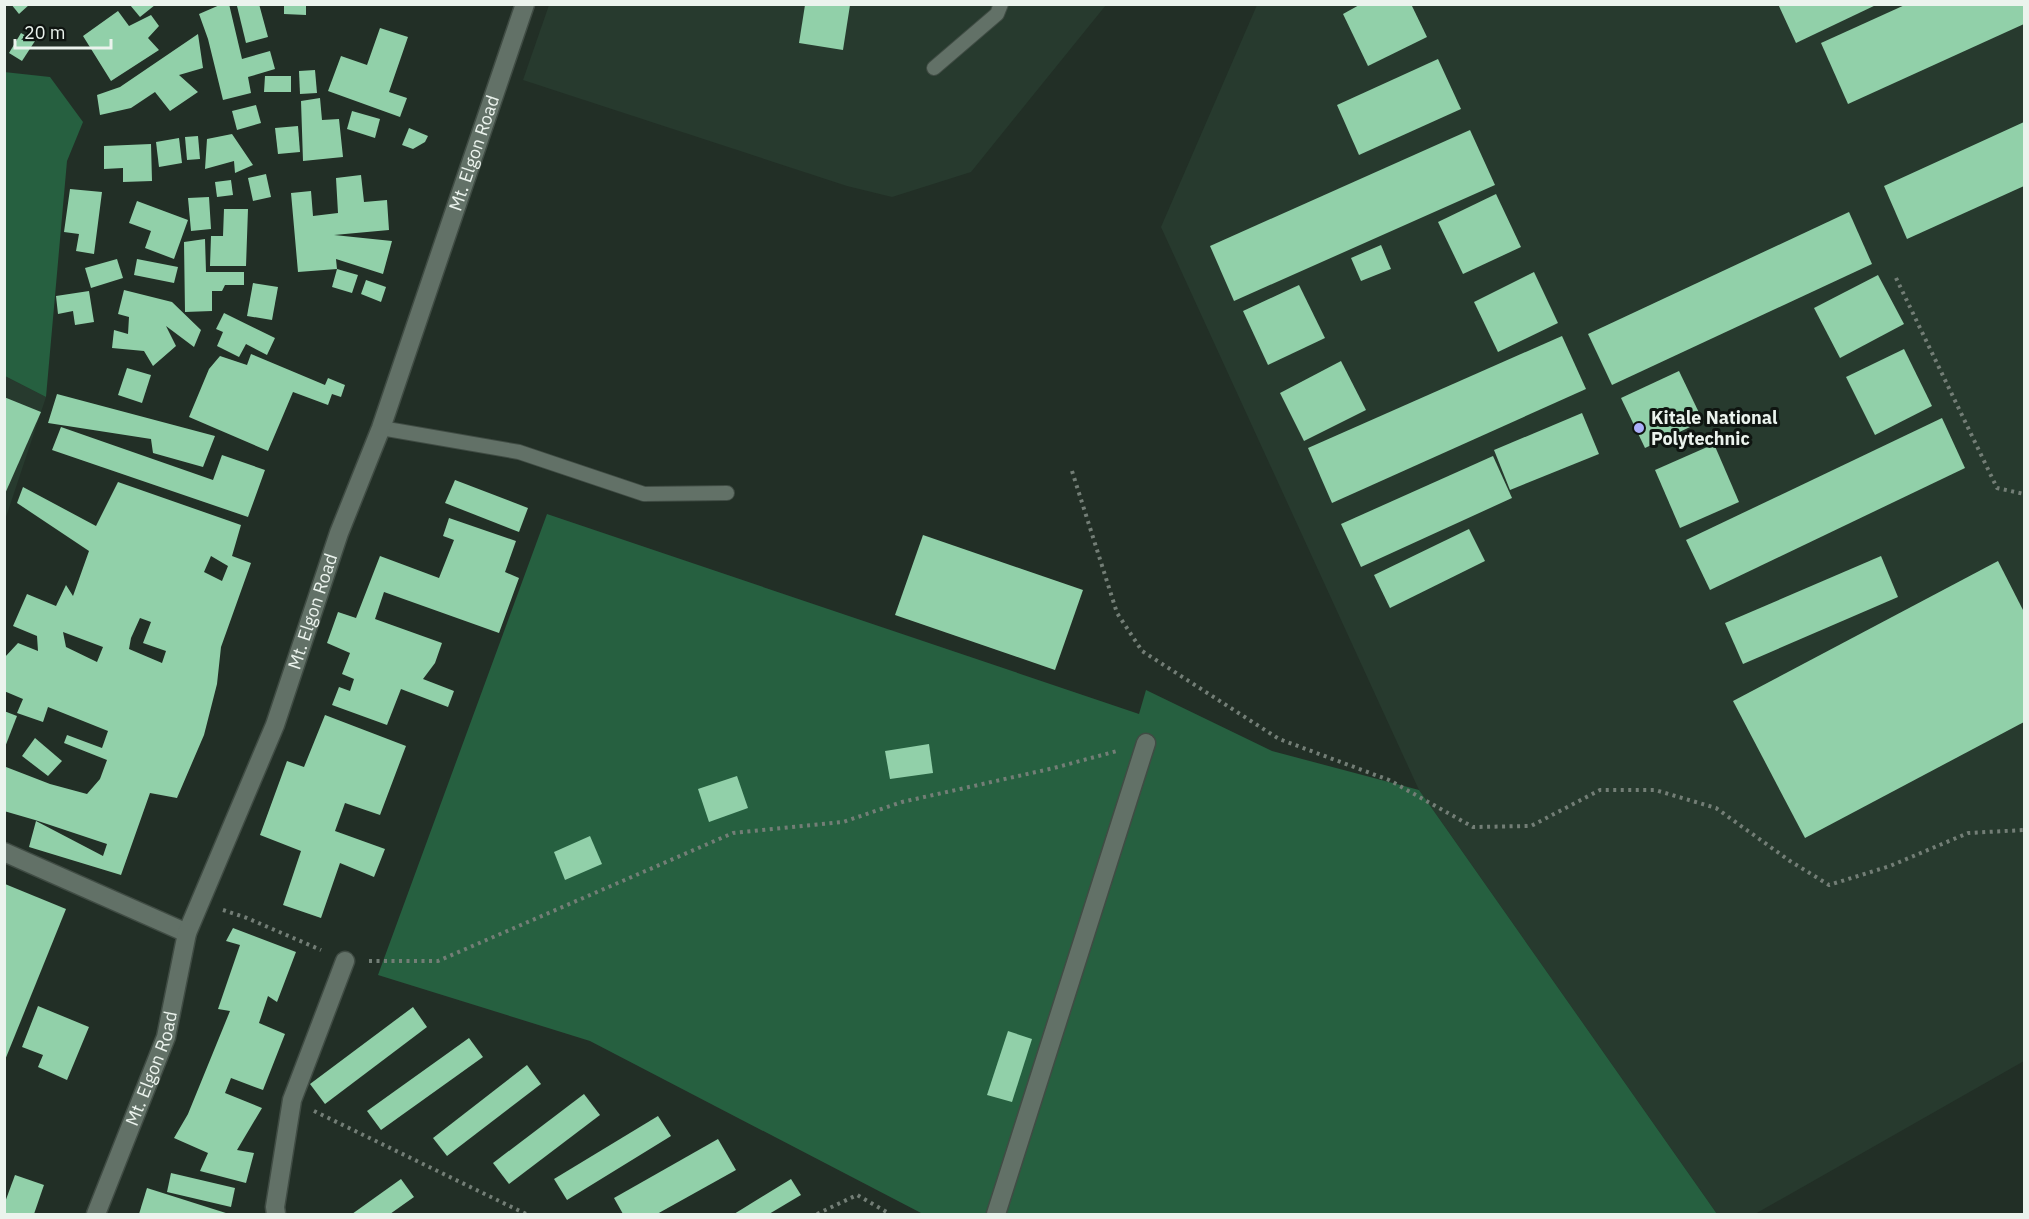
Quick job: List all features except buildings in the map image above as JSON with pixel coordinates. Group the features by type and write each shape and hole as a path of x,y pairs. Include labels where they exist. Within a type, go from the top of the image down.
{"street":[{"name":"Mt. Elgon Road","path":"96,1215 166,1037 187,933 275,725 339,533 381,428 525,4"},
{"path":"996,1215 1146,743"},
{"path":"4,852 187,933"},
{"path":"276,1215 275,1207 292,1100 345,961"}],"lane":[{"path":"934,68 997,14 1001,4"},
{"path":"381,428 519,452 644,494 727,493"}],"path":[{"path":"1896,278 1997,488 2025,494"},
{"path":"1072,471 1117,613 1142,651 1279,739 1389,780 1473,827 1531,826 1600,790 1655,790 1716,808 1790,861 1829,885 1890,866 1968,832 2025,830"},
{"path":"187,933 223,910 247,918 345,961 438,961 733,833 843,822 902,802 1054,768 1146,743"},
{"path":"292,1100 526,1215"},
{"path":"817,1215 857,1195 890,1215"}],"shaded area":[{"path":"549,5 1106,5 971,172 892,197 847,186 523,80"},
{"name":"Kitale National Polytechnic","path":"1257,5 2024,5 2024,1061 1755,1214 1717,1214 1419,790 1161,227"},
{"path":"5,376 46,397 5,520"}],"green space":[{"path":"4,72 50,77 83,122 67,161 46,397 5,376"},
{"path":"547,514 1139,714 1146,690 1272,751 1419,790 1717,1214 923,1214 590,1041 378,975"}],"place":[{"name":"Kitale National Polytechnic","path":"1639,428"}]}
